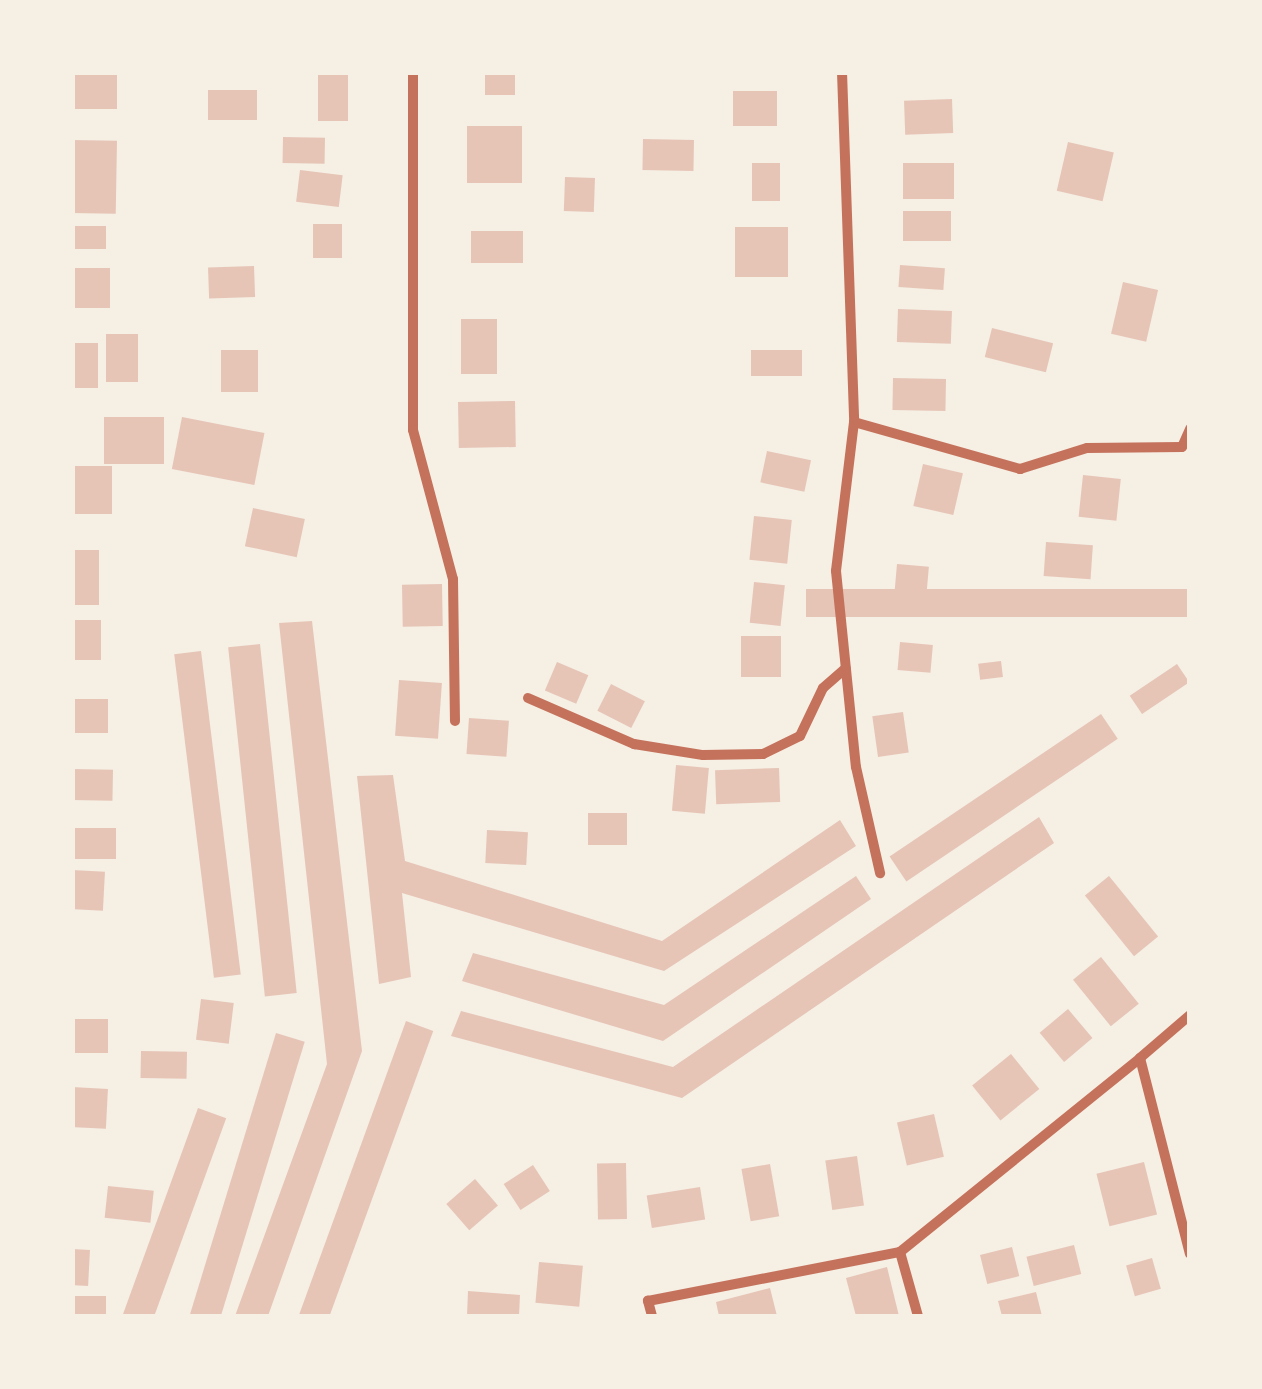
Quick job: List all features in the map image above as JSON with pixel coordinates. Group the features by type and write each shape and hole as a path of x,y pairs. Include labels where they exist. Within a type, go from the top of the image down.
{"street":[{"path":"413,72 413,430 453,579 455,722"},
{"path":"842,72 854,422 836,571 856,767 880,873"},
{"path":"854,422 1020,469 1087,448 1182,448 1190,429"},
{"path":"528,698 634,744 702,755 763,754 800,736 822,688 846,668"},
{"path":"652,1316 648,1302 900,1252 1190,1015"},
{"path":"1140,1058 1190,1254"},
{"path":"900,1252 918,1316"}],"building":[{"path":"72,72 117,72 117,109 72,109"},
{"path":"318,72 348,72 348,121 318,121"},
{"path":"485,72 515,72 515,95 485,95"},
{"path":"208,90 257,90 257,120 208,120"},
{"path":"733,91 777,91 777,126 733,126"},
{"path":"952,99 953,133 905,135 904,101"},
{"path":"467,126 522,126 522,183 467,183"},
{"path":"283,137 325,138 325,164 283,163"},
{"path":"643,139 694,140 693,171 642,170"},
{"path":"72,140 117,141 116,214 72,213"},
{"path":"1068,142 1114,153 1103,201 1057,191"},
{"path":"752,163 780,163 780,201 752,201"},
{"path":"903,163 954,163 954,199 903,199"},
{"path":"300,170 343,175 339,207 296,202"},
{"path":"565,177 595,178 594,212 564,211"},
{"path":"903,211 951,211 951,241 903,241"},
{"path":"313,224 342,224 342,258 313,258"},
{"path":"72,226 106,226 106,249 72,249"},
{"path":"735,227 788,227 788,277 735,277"},
{"path":"471,231 523,231 523,263 471,263"},
{"path":"900,265 945,268 943,290 898,287"},
{"path":"254,266 255,297 209,299 208,268"},
{"path":"72,268 110,268 110,308 72,308"},
{"path":"1123,282 1158,290 1146,342 1111,334"},
{"path":"898,309 952,311 951,344 897,342"},
{"path":"461,319 497,319 497,374 461,374"},
{"path":"992,328 1053,343 1046,372 985,357"},
{"path":"106,334 138,334 138,382 106,382"},
{"path":"72,343 98,343 98,388 72,388"},
{"path":"221,350 258,350 258,392 221,392"},
{"path":"751,350 802,350 802,376 751,376"},
{"path":"893,378 946,379 945,411 892,410"},
{"path":"515,401 516,447 459,448 458,402"},
{"path":"104,417 164,417 164,464 104,464"},
{"path":"182,417 264,433 254,485 172,469"},
{"path":"767,451 811,460 804,492 760,482"},
{"path":"923,464 963,473 953,515 913,506"},
{"path":"72,466 112,466 112,514 72,514"},
{"path":"1083,475 1121,479 1116,521 1079,517"},
{"path":"253,508 305,519 297,557 245,546"},
{"path":"754,516 792,520 787,564 749,560"},
{"path":"1046,542 1093,545 1091,579 1044,576"},
{"path":"72,550 99,550 99,605 72,605"},
{"path":"897,564 929,567 926,595 895,592"},
{"path":"754,582 785,585 781,626 750,623"},
{"path":"442,584 443,626 403,627 402,585"},
{"path":"806,589 1190,589 1190,617 806,617"},
{"path":"72,620 101,620 101,660 72,660"},
{"path":"312,621 362,1051 268,1316 235,1316 327,1064 279,623"},
{"path":"741,636 781,636 781,677 741,677"},
{"path":"900,642 933,645 930,673 898,670"},
{"path":"260,644 297,993 265,996 228,647"},
{"path":"201,651 241,975 214,978 174,654"},
{"path":"1001,661 1003,677 980,680 978,664"},
{"path":"557,662 588,675 576,704 545,691"},
{"path":"1177,664 1189,682 1142,714 1130,696"},
{"path":"399,680 442,683 438,739 395,736"},
{"path":"611,684 645,701 631,728 597,711"},
{"path":"72,699 108,699 108,733 72,733"},
{"path":"903,712 909,753 878,757 872,716"},
{"path":"1101,714 1118,739 906,881 890,857"},
{"path":"469,718 509,721 506,757 466,754"},
{"path":"676,765 709,768 705,814 672,811"},
{"path":"779,768 780,802 716,804 715,770"},
{"path":"72,769 113,770 112,801 72,800"},
{"path":"393,775 405,861 662,941 840,820 856,846 664,971 402,893 411,977 379,984 357,776"},
{"path":"588,813 627,813 627,845 588,845"},
{"path":"1039,817 1054,843 682,1098 451,1036 461,1011 673,1067"},
{"path":"72,828 116,828 116,859 72,859"},
{"path":"487,830 528,832 526,865 485,863"},
{"path":"72,870 105,872 103,911 72,909"},
{"path":"856,876 871,899 663,1041 462,981 473,953 664,1005"},
{"path":"1109,876 1158,937 1134,956 1085,896"},
{"path":"1101,957 1139,1004 1111,1026 1073,980"},
{"path":"201,999 234,1003 229,1044 196,1040"},
{"path":"1068,1009 1092,1038 1064,1062 1040,1033"},
{"path":"72,1019 108,1019 108,1053 72,1053"},
{"path":"406,1021 433,1031 329,1316 299,1316"},
{"path":"276,1033 305,1042 221,1316 189,1316"},
{"path":"141,1051 187,1052 187,1079 141,1078"},
{"path":"1011,1054 1039,1089 1000,1120 972,1085"},
{"path":"72,1087 108,1089 106,1129 72,1127"},
{"path":"198,1108 226,1118 154,1316 122,1316"},
{"path":"934,1114 944,1157 907,1165 897,1123"},
{"path":"857,1156 864,1206 832,1210 825,1160"},
{"path":"1144,1162 1157,1214 1110,1226 1096,1174"},
{"path":"626,1163 627,1219 598,1219 597,1164"},
{"path":"770,1164 779,1216 751,1221 741,1169"},
{"path":"533,1165 550,1191 521,1210 504,1184"},
{"path":"475,1179 498,1205 469,1230 446,1204"},
{"path":"108,1186 154,1191 150,1223 105,1218"},
{"path":"700,1187 705,1220 652,1228 647,1195"},
{"path":"1074,1245 1081,1274 1034,1286 1026,1257"},
{"path":"1012,1247 1019,1276 987,1284 980,1255"},
{"path":"72,1249 90,1250 88,1286 72,1285"},
{"path":"1152,1258 1161,1289 1135,1296 1126,1265"},
{"path":"539,1262 583,1266 579,1307 535,1303"},
{"path":"887,1267 899,1316 856,1316 846,1278"},
{"path":"770,1288 777,1316 719,1316 716,1302"},
{"path":"468,1291 520,1295 519,1316 467,1316"},
{"path":"1036,1292 1042,1316 1002,1316 998,1301"},
{"path":"72,1296 106,1296 106,1316 72,1316"}]}
